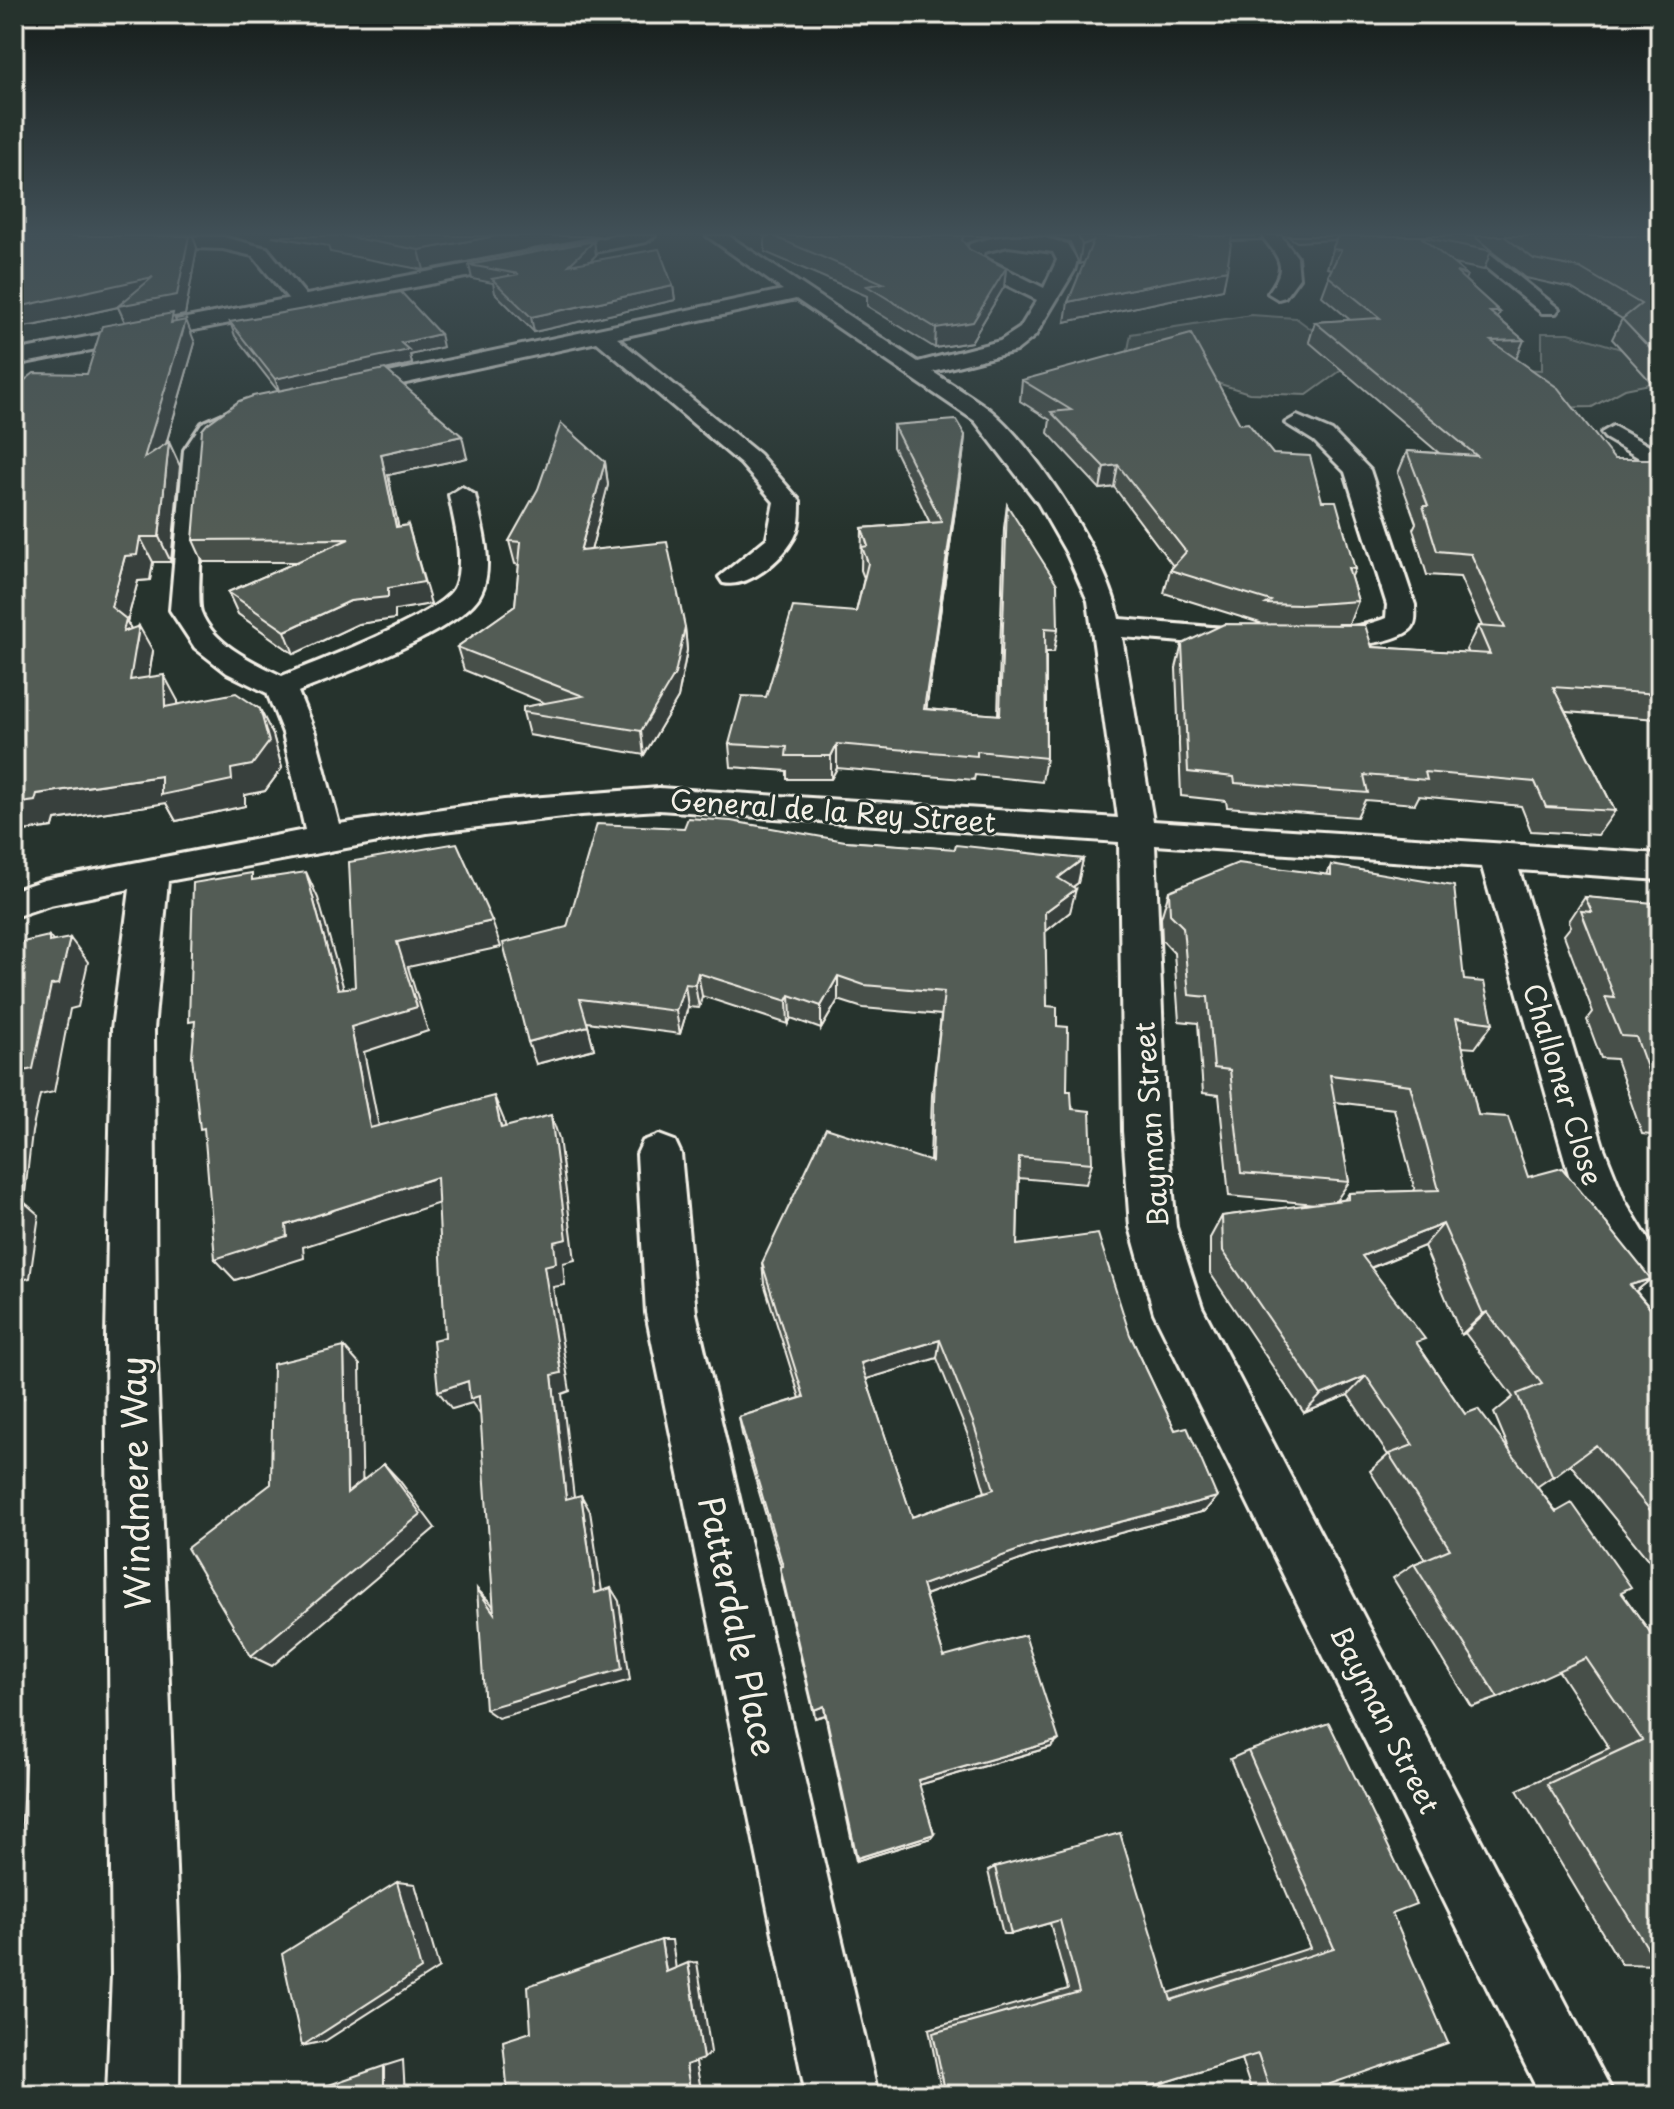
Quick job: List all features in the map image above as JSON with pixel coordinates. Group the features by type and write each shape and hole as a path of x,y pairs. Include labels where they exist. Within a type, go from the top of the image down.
{"street":[{"path":"14,358 140,334"},
{"path":"318,395 593,334"},
{"path":"601,334 750,459 787,501 788,528 774,548 733,577"},
{"name":"Bayman Street","path":"860,334 983,416 999,433 1091,569 1107,627 1137,829 1145,1131 1153,1227 1179,1313 1578,2095"},
{"path":"915,370 1008,346 1025,334"},
{"path":"272,405 222,420 210,428 196,450 185,610 206,642 238,666 281,688 299,733 325,840"},
{"path":"1107,627 1308,637 1353,636 1378,632 1400,623 1401,605 1357,470 1323,436 1297,423"},
{"path":"1613,433 1660,463"},
{"path":"281,688 419,626 459,603 469,587 471,564 462,495"},
{"name":"General de la Rey Street","path":"14,904 44,893 465,813 572,802 659,799 1137,829 1660,867"},
{"name":"Challoner Close","path":"1497,857 1575,1130 1595,1188 1625,1249 1660,1297"},
{"name":"Windmere Way","path":"143,2095 146,1975 131,1323 133,1029 150,873"},
{"name":"Patterdale Place","path":"659,1154 671,1313 842,2095"}],"shaded area":[{"path":"1131,334 1318,334 1354,361 1307,395 1249,393 1127,355"},
{"path":"1542,334 1574,334 1660,361 1660,382 1625,389 1592,407 1550,408 1501,368 1542,370"}],"building":[{"path":"99,334 182,334 144,458 169,442 159,537 140,537 137,555 125,556 111,607 126,619 123,632 139,626 130,680 164,675 165,707 236,693 260,709 269,742 252,765 231,769 232,780 161,795 161,776 37,794 35,801 14,804 14,380 25,380 34,373 87,374"},
{"path":"240,334 438,334 401,343 409,350 275,379"},
{"path":"1191,334 1240,424 1248,423 1273,454 1310,456 1322,501 1336,501 1355,569 1348,568 1358,601 1266,604 1271,601 1170,570 1186,552 1118,465 1104,467 1051,412 1071,410 1022,380"},
{"path":"1330,334 1517,334 1524,340 1491,341 1558,388 1614,459 1652,459 1660,468 1660,694 1553,687 1615,811 1546,807 1535,782 1425,772 1427,780 1364,775 1368,793 1235,783 1234,777 1188,772 1182,644 1224,624 1365,625 1372,647 1490,654 1478,626 1505,628 1471,554 1437,551 1423,506 1428,506 1407,451 1477,456"},
{"path":"1637,334 1660,334 1660,359"},
{"path":"385,369 462,436 381,454 396,527 408,525 424,582 388,588 388,597 350,601 285,631 228,592 349,539 193,540 202,430 239,401 253,396"},
{"path":"956,420 965,435 924,709 1000,715 1007,505 1057,584 1058,629 1045,628 1046,758 977,751 977,756 837,744 831,756 786,756 787,747 729,744 742,696 766,697 793,607 856,612 868,563 862,547 868,546 862,528 942,522 893,425"},
{"path":"561,423 605,462 580,551 667,542 685,627 675,674 641,731 523,712 523,707 583,696 457,647 515,606 521,542 509,541 538,489"},
{"path":"688,818 731,821 845,841 955,849 956,845 1083,859 1058,878 1076,889 1045,912 1047,1006 1057,1007 1057,1026 1068,1027 1067,1091 1071,1091 1072,1109 1090,1111 1092,1163 1019,1157 1017,1245 1098,1234 1130,1335 1175,1430 1187,1427 1217,1497 1038,1543 922,1585 944,1657 1025,1635 1059,1740 918,1780 934,1834 857,1858 824,1706 814,1710 780,1567 783,1566 739,1417 804,1397 762,1263 826,1128 932,1162 935,1072 944,992 864,985 838,976 821,1006 790,995 787,1001 698,973 695,985 685,984 676,1011 580,999 588,1026 528,1042 503,943 567,927 597,824 684,828","holes":["940,1340 973,1422 994,1489 912,1517 861,1363"]},
{"path":"457,843 492,921 397,942 417,1007 351,1027 370,1128 494,1096 501,1128 551,1115 567,1239 554,1242 556,1263 544,1266 561,1373 552,1375 566,1499 581,1495 595,1593 611,1588 622,1669 485,1709 477,1589 494,1613 479,1396 470,1399 468,1381 438,1391 433,1340 445,1337 437,1177 286,1225 287,1236 215,1259 204,1128 200,1129 192,1056 195,1021 189,1022 193,883 252,873 252,880 306,872 338,989 355,987 349,862"},
{"path":"1238,863 1331,875 1331,865 1454,886 1464,980 1484,982 1493,1023 1456,1018 1478,1115 1508,1117 1528,1177 1562,1168 1651,1279 1630,1285 1660,1320 1660,1522 1596,1445 1553,1477 1517,1394 1542,1384 1487,1312 1483,1314 1443,1224 1362,1256 1425,1339 1416,1342 1465,1414 1478,1409 1556,1512 1572,1503 1631,1587 1621,1592 1660,1646 1660,1965 1547,1784 1642,1740 1586,1658 1498,1698 1414,1564 1450,1549 1389,1454 1413,1445 1366,1376 1321,1395 1223,1251 1222,1216 1349,1199 1349,1193 1439,1190 1410,1085 1330,1075 1349,1182 1241,1173 1230,1070 1214,1068 1208,997 1189,995 1183,927 1170,914 1169,891"},
{"path":"1585,897 1660,906 1660,1104 1636,1037 1621,1036 1605,997 1615,998 1581,911 1592,912"},
{"path":"49,936 49,942 70,938 59,984 51,985 33,1069 19,1072 14,1093 14,944"},
{"path":"344,1347 347,1493 384,1464 421,1514 251,1656 187,1548 271,1484 273,1364"},
{"path":"1329,1723 1416,1904 1392,1913 1448,2043 1299,2095 1272,2095 1258,2054 1123,2095 946,2095 933,2033 1079,1992 1060,1920 1011,1934 995,1867 1120,1833 1171,2000 1334,1948 1248,1751"},
{"path":"397,1882 421,1969 302,2046 282,1954"},
{"path":"661,1940 666,1972 688,1963 703,2059 686,2065 691,2095 508,2095 503,2041 531,2032 528,1986"},
{"path":"384,2066 384,2095 300,2095"}]}
